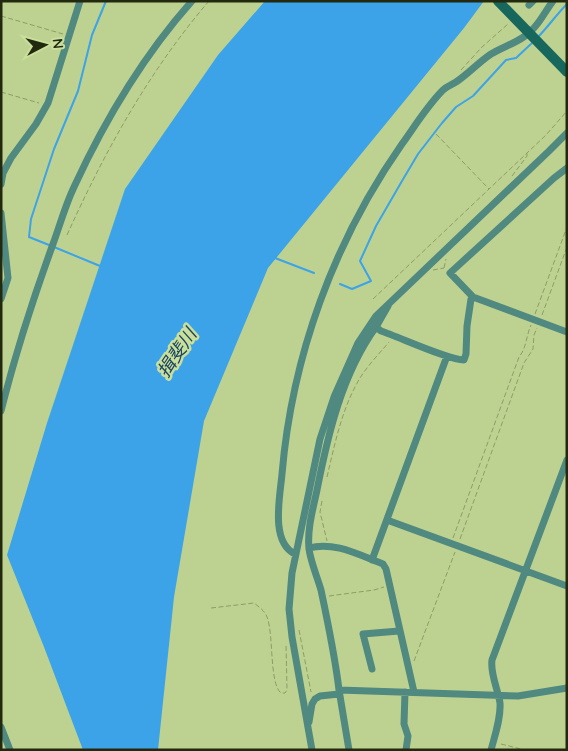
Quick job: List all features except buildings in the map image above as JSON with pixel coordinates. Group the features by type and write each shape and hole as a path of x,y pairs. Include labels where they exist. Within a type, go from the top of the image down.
{"street":[{"path":"1,184 3,173 11,158 36,124 47,105 80,1"},
{"path":"1,412 12,366 28,316 74,186 103,130 139,71 164,35 192,1"},
{"path":"498,1 567,72"},
{"path":"295,554 288,551 283,544 279,531 283,462 290,409 304,351 323,292 349,231 384,170 426,110 444,88 456,82 491,55 533,30 553,1"},
{"path":"312,750 289,609 295,554 320,439 334,397 358,343 376,316 567,133"},
{"path":"567,168 450,273 473,297 567,332"},
{"path":"1,213 8,278 1,299"},
{"path":"376,327 381,331 447,356 464,360 466,354 466,326 473,297"},
{"path":"349,750 322,597 309,548 310,523 322,461 336,409 366,340 389,307 388,304"},
{"path":"372,560 447,356"},
{"path":"501,750 492,747 499,713 498,695 491,668 492,660 564,477 567,460"},
{"path":"387,520 567,586"},
{"path":"309,548 333,546 383,564 386,569 414,692"},
{"path":"372,669 363,634 400,631"},
{"path":"307,724 315,698 339,692 414,692 518,696 567,688"},
{"path":"405,692 404,724 408,736 406,750"},
{"path":"1,727 10,750"}],"path":[{"path":"68,234 96,173 120,129 176,42 209,1"},
{"path":"1,16 70,36"},
{"path":"460,70 500,31"},
{"path":"1,92 47,105"},
{"path":"373,299 546,135 567,111"},
{"path":"436,134 489,189"},
{"path":"454,545 524,363 533,350 536,321 567,227"},
{"path":"410,672 519,357 526,349 528,334 536,321 567,248"},
{"path":"431,271 444,268 451,272"},
{"path":"326,479 340,424 352,393 364,371 394,336"},
{"path":"323,498 320,512 328,546"},
{"path":"322,597 374,590 389,585"},
{"path":"211,608 254,603 267,615 273,650 274,681 281,693 285,693 287,690 286,639"},
{"path":"297,624 312,695 315,698"},
{"path":"492,747 524,750"}],"water":[{"name":"揖斐川","path":"265,1 484,1 268,268 204,421 174,597 158,750 83,750 7,555 47,423 125,189 218,55"}],"waterway":[{"path":"49,245 29,237 31,219 54,149 78,91 92,35 106,1"},
{"path":"537,38 567,4"},
{"path":"340,284 352,289 371,281 360,261 376,226 418,154 456,107 473,96 506,60 516,58 532,43"},
{"path":"54,247 100,266"},
{"path":"275,258 314,273"}]}
